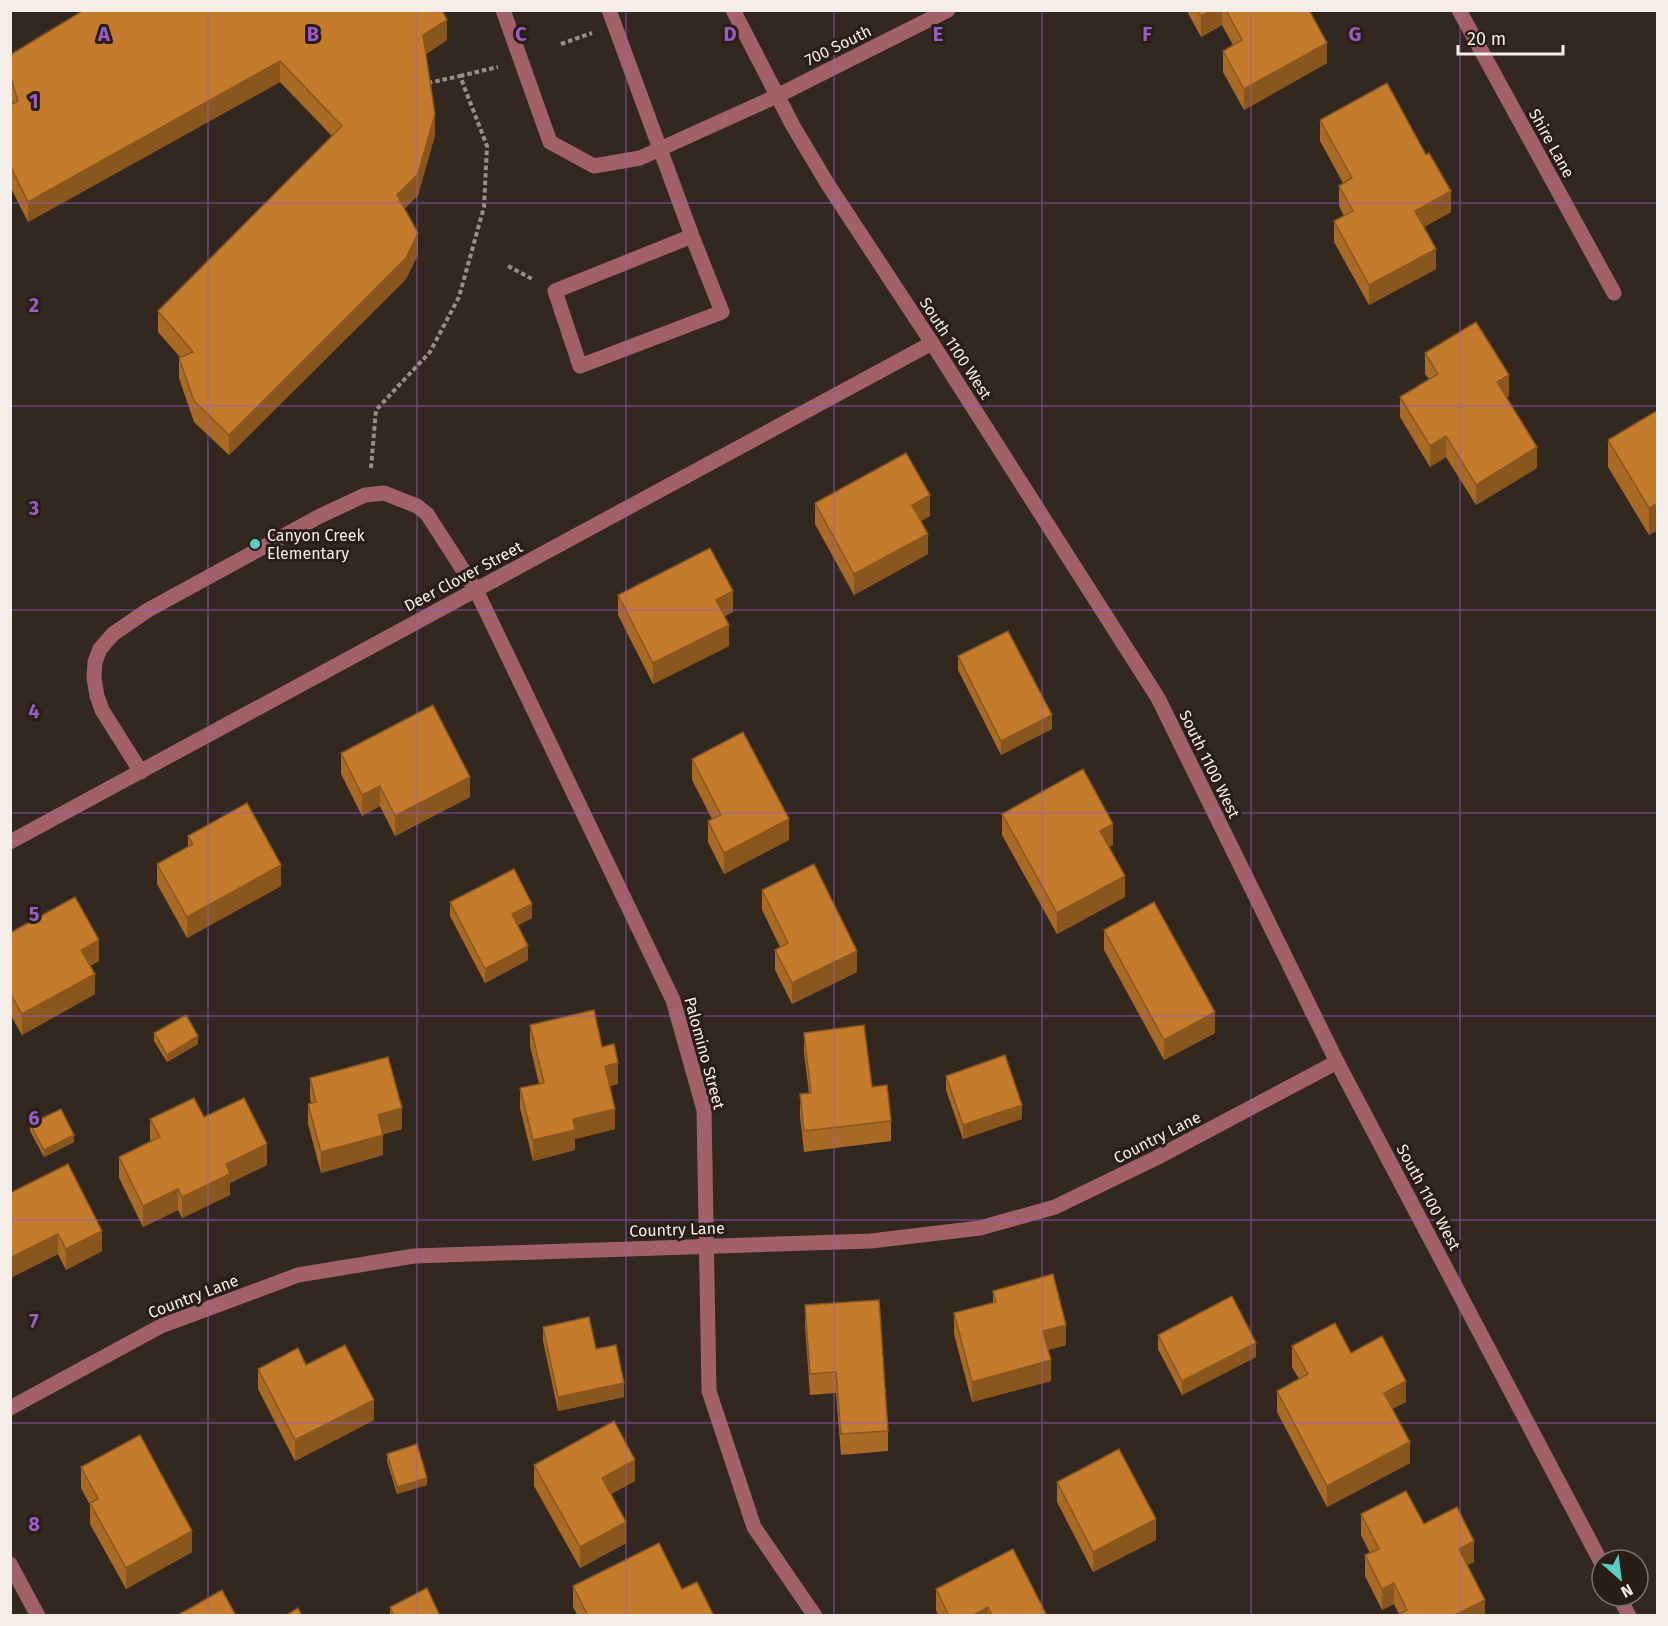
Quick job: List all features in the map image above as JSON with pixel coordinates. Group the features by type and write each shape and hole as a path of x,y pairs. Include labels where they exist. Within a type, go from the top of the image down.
{"street":[{"name":"700 South","path":"503,10 550,142 594,166 640,158 777,96 948,10"},
{"path":"609,10 659,149 722,312 580,366 555,291 692,236"},
{"name":"South 1100 West","path":"733,10 777,96 826,183 932,343 1158,698 1337,1062 1594,1548"},
{"name":"Shire Lane","path":"1459,10 1614,293"},
{"name":"Deer Clover Street","path":"10,842 932,343"},
{"name":"Palomino Street","path":"141,772 102,710 97,696 94,678 95,662 100,649 113,634 148,610 320,516 365,495 384,493 417,506 427,514 476,590 673,1000 704,1110 709,1391 754,1527 815,1616"},
{"name":"Country Lane","path":"10,1408 161,1326 298,1275 414,1256 871,1241 980,1228 1054,1207 1156,1158 1337,1062"},
{"path":"10,1564 38,1616"}],"path":[{"path":"428,84 499,67"},
{"path":"370,468 376,410 430,352 435,343 459,297 484,207 487,146 460,76"}],"building":[{"path":"84,10 442,10 447,20 423,35 435,114 418,174 397,195 418,233 406,258 229,435 194,401 179,358 193,352 158,311 342,126 280,61 28,202 10,165 10,105 18,101 10,75 10,55"},
{"path":"1198,10 1212,10 1201,16"},
{"path":"1226,10 1309,10 1327,43 1244,89 1223,51 1242,40"},
{"path":"1387,83 1426,155 1429,153 1451,191 1415,211 1436,249 1369,285 1334,221 1353,211 1339,186 1352,178 1320,120"},
{"path":"1476,322 1509,375 1497,382 1537,447 1476,485 1446,436 1430,446 1400,397 1438,374 1425,353"},
{"path":"1658,410 1658,503 1649,508 1608,440"},
{"path":"906,453 930,495 912,505 928,534 854,574 815,503"},
{"path":"710,548 733,591 716,600 729,625 653,663 618,595"},
{"path":"1008,631 1052,715 1001,741 958,656"},
{"path":"433,705 470,777 395,816 380,786 362,795 341,753"},
{"path":"743,732 789,819 724,853 708,821 721,815 692,759"},
{"path":"1083,769 1113,824 1100,831 1125,876 1057,913 1002,814"},
{"path":"247,803 281,865 187,917 157,864 193,844 188,836"},
{"path":"814,864 857,951 792,983 775,950 788,943 762,890"},
{"path":"514,869 532,904 512,914 528,946 485,969 450,902"},
{"path":"75,897 99,940 81,950 95,974 22,1014 10,993 10,933"},
{"path":"1154,902 1215,1012 1164,1040 1104,930"},
{"path":"594,1010 602,1047 614,1044 618,1063 605,1066 615,1109 573,1119 575,1130 533,1140 520,1088 544,1083 530,1025"},
{"path":"186,1015 198,1036 167,1055 154,1033"},
{"path":"864,1025 872,1087 887,1085 891,1121 804,1131 800,1094 811,1093 804,1033"},
{"path":"1005,1055 1022,1105 963,1125 946,1076"},
{"path":"388,1057 402,1108 378,1115 383,1135 321,1152 308,1104 316,1102 310,1078"},
{"path":"194,1098 204,1117 244,1098 267,1144 226,1164 230,1174 182,1197 178,1189 143,1206 119,1157 160,1137 150,1119"},
{"path":"61,1109 74,1135 44,1150 30,1124"},
{"path":"68,1164 102,1231 66,1249 58,1234 10,1258 10,1193"},
{"path":"1053,1274 1066,1325 1043,1331 1051,1360 972,1382 954,1313 996,1302 993,1291"},
{"path":"1232,1296 1256,1343 1182,1381 1158,1335"},
{"path":"879,1300 888,1431 841,1434 836,1372 810,1374 805,1305"},
{"path":"589,1317 596,1349 616,1345 624,1383 558,1397 543,1327"},
{"path":"1335,1323 1351,1353 1382,1336 1406,1381 1384,1393 1410,1442 1327,1486 1277,1391 1308,1374 1292,1346"},
{"path":"345,1345 374,1400 295,1440 258,1369 298,1348 306,1365"},
{"path":"614,1421 635,1460 602,1478 626,1522 580,1547 534,1465"},
{"path":"140,1435 192,1531 126,1568 90,1503 98,1499 81,1467"},
{"path":"417,1444 427,1478 397,1487 387,1454"},
{"path":"1119,1449 1156,1519 1093,1552 1057,1482"},
{"path":"1406,1491 1424,1524 1457,1507 1474,1541 1459,1549 1485,1600 1453,1616 1396,1616 1407,1610 1394,1583 1382,1589 1365,1555 1379,1549 1361,1514"},
{"path":"659,1543 682,1589 697,1582 714,1616 588,1616 573,1586"},
{"path":"1013,1549 1047,1616 992,1616 988,1607 972,1616 949,1616 936,1589"},
{"path":"427,1588 440,1616 394,1616 390,1607"},
{"path":"222,1590 236,1616 176,1616"},
{"path":"298,1608 302,1616 285,1616"}],"place":[{"name":"Canyon Creek Elementary","path":"255,544"}]}
